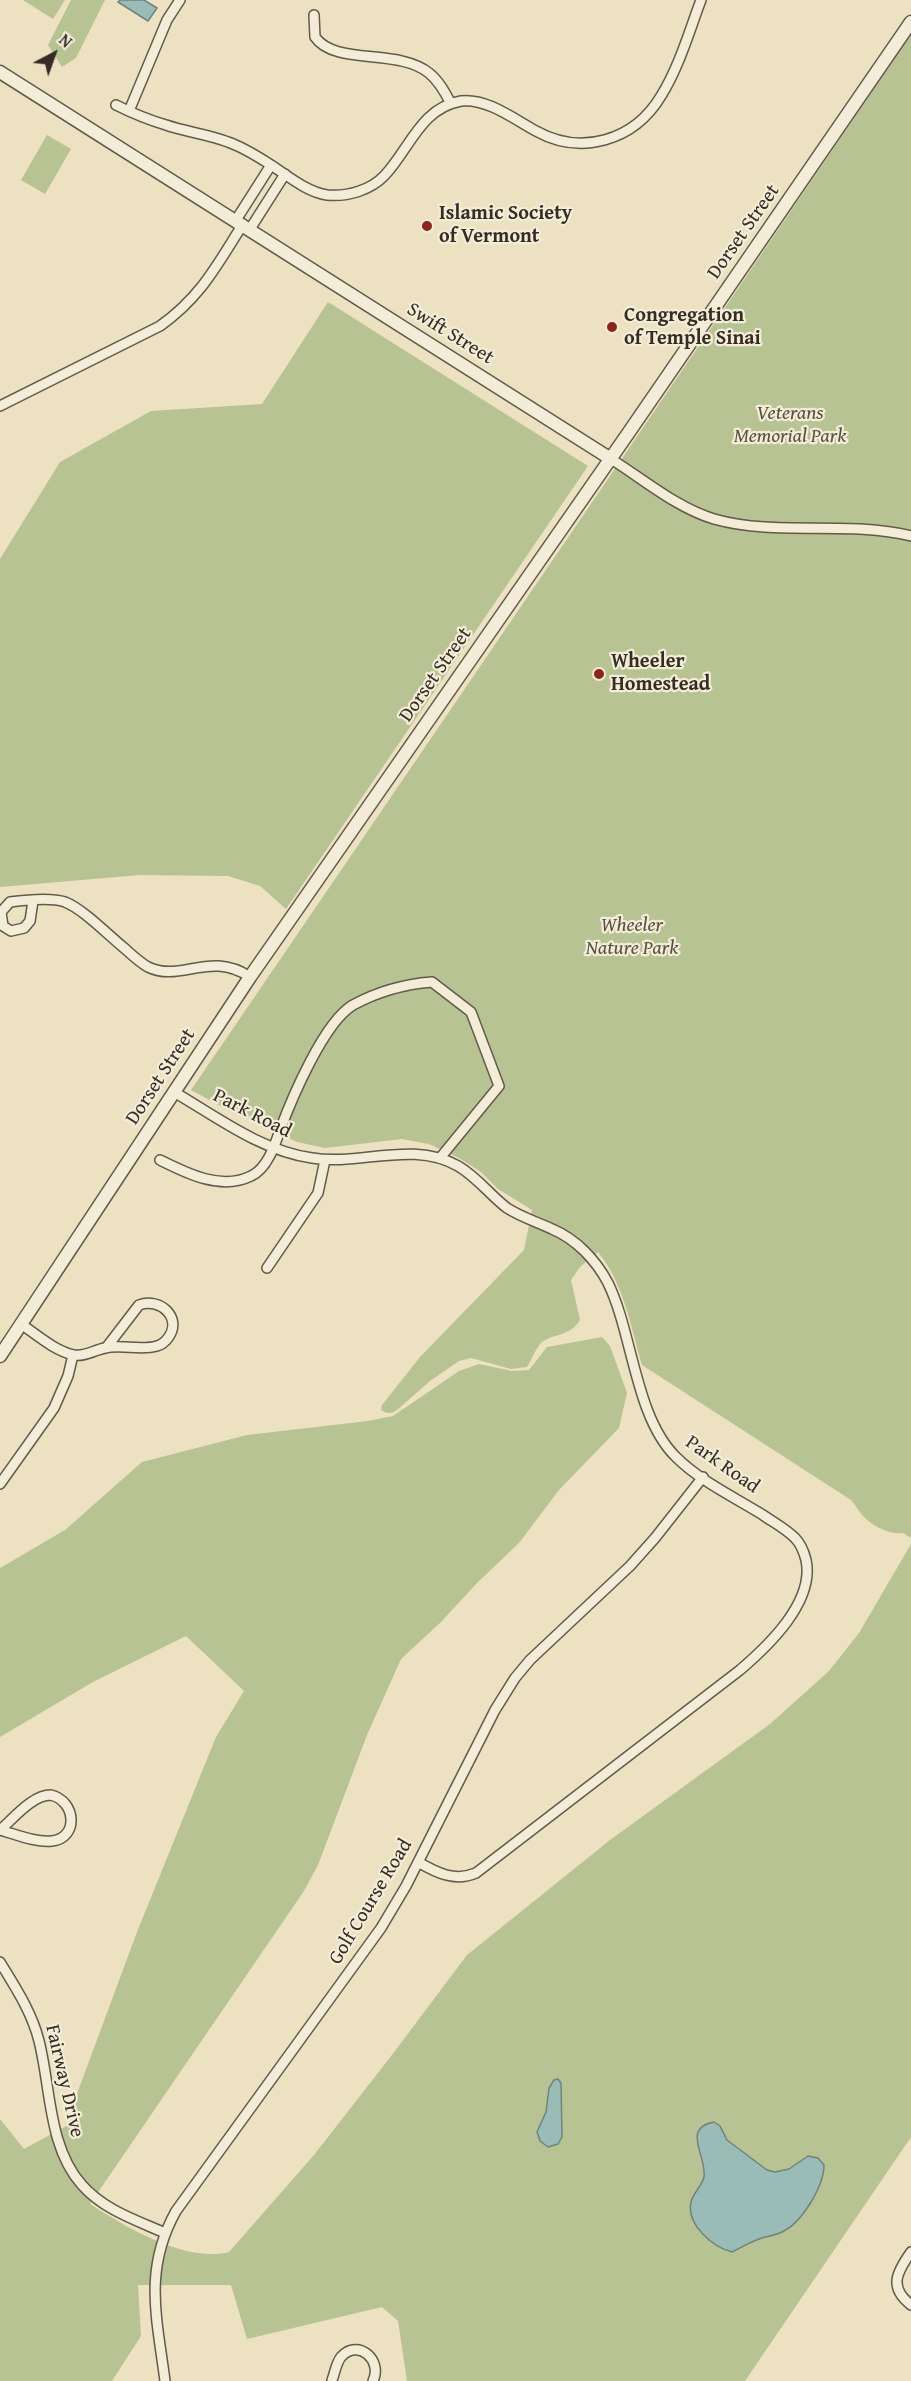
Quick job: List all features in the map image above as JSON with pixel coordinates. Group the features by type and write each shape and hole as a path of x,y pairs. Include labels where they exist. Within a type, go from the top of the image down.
{"street":[{"path":"129,111 167,20 180,0"},
{"path":"116,105 166,125 228,142 314,191 330,195 347,194 368,188 384,176 423,122 439,109 450,104 468,101 486,105 559,141 587,144 609,140 630,129 657,104 672,74 701,0"},
{"path":"314,15 315,38 324,48 393,59 418,66 437,81 450,104"},
{"name":"Dorset Street","path":"0,1356 250,977 611,459 911,22"},
{"name":"Swift Street","path":"0,72 696,512 713,519 758,526 883,531 911,536"},
{"path":"0,406 160,326 174,316 199,292 243,224 272,165"},
{"path":"243,224 285,174"},
{"path":"33,901 56,900 71,905 149,967 170,971 211,965 228,966 250,977"},
{"path":"160,1160 198,1178 231,1181 252,1176 264,1164 273,1148 294,1094 327,1032 352,1006 409,984 432,982 471,1012 499,1086 440,1158"},
{"name":"Park Road","path":"174,1092 273,1148 298,1156 325,1160 352,1160 412,1154 440,1158 470,1174 509,1209 570,1239 594,1262 612,1293 655,1428 674,1455 703,1477 780,1527 799,1544 807,1564 805,1584 797,1605 783,1627 763,1650 483,1869 470,1876 454,1877 438,1873 418,1863"},
{"path":"267,1268 318,1193 325,1160"},
{"path":"21,1324 60,1350 73,1355 89,1354 106,1348 152,1347 161,1344 169,1337 172,1328 170,1314 163,1306 154,1303 139,1305 106,1348"},
{"path":"0,1484 54,1408 66,1382 73,1355"},
{"name":"Golf Course Road","path":"165,2381 154,2297 155,2270 165,2233 180,2205 365,1952 393,1909 495,1710 515,1678 530,1660 630,1566 666,1525 703,1477"},
{"path":"51,1795 60,1798 71,1812 69,1829 64,1836 56,1840 47,1841 0,1830 34,1800 42,1796 51,1795"},
{"name":"Fairway Drive","path":"0,1962 25,2005 36,2032 57,2137 73,2173 81,2185 105,2205 165,2233"},
{"path":"911,2252 899,2271 897,2281 902,2297 911,2305"},
{"path":"332,2381 340,2358 347,2352 355,2350 368,2354 374,2360 376,2373 373,2381"}],"green space":[{"path":"23,0 65,0 53,19"},
{"path":"71,0 105,0 76,58 62,67 48,45"},
{"name":"Wheeler Nature Park","path":"911,35 911,1538 903,1533 887,1531 871,1523 851,1500 642,1365 620,1292 607,1264 598,1252 580,1267 571,1280 580,1320 567,1332 542,1342 527,1367 511,1369 471,1358 459,1361 430,1381 397,1410 389,1413 381,1410 382,1405 420,1357 524,1250 532,1210 498,1189 481,1172 459,1158 429,1144 402,1139 325,1148 297,1142 191,1090"},
{"path":"47,135 71,149 45,194 21,180"},
{"path":"328,302 588,466 286,909 260,886 228,876 140,875 0,887 0,559 60,462 151,411 262,404"},
{"path":"602,1337 610,1346 627,1393 619,1428 559,1490 519,1543 401,1659 367,1735 318,1865 304,1891 90,2204 138,2232 175,2248 212,2254 229,2252 314,2155 467,1955 610,1840 770,1724 829,1671 859,1633 911,1544 911,2137 745,2381 407,2381 398,2321 382,2307 247,2339 231,2285 138,2285 141,2336 112,2381 0,2381 0,2119 24,2149 70,2124 78,2091 137,1932 216,1737 244,1691 186,1636 93,1682 0,1737 0,1568 65,1530 142,1462 247,1435 393,1416 459,1371 479,1364 512,1371 529,1370 547,1347"}],"water":[{"path":"120,0 144,0 157,8 148,21 118,2"},
{"path":"558,2079 561,2083 562,2137 558,2144 548,2147 540,2141 537,2132 546,2112 549,2088 554,2080"},
{"path":"714,2122 720,2126 727,2140 767,2170 775,2172 789,2169 808,2156 818,2158 824,2165 816,2193 798,2220 781,2232 754,2241 732,2252 702,2234 691,2211 692,2199 704,2177 697,2137 704,2125"}],"place":[{"name":"Islamic Society of Vermont","path":"427,226"},
{"name":"Congregation of Temple Sinai","path":"612,327"},
{"name":"Wheeler Homestead","path":"599,674"}],"park label":[{"name":"Veterans Memorial Park","path":"790,426"}]}
